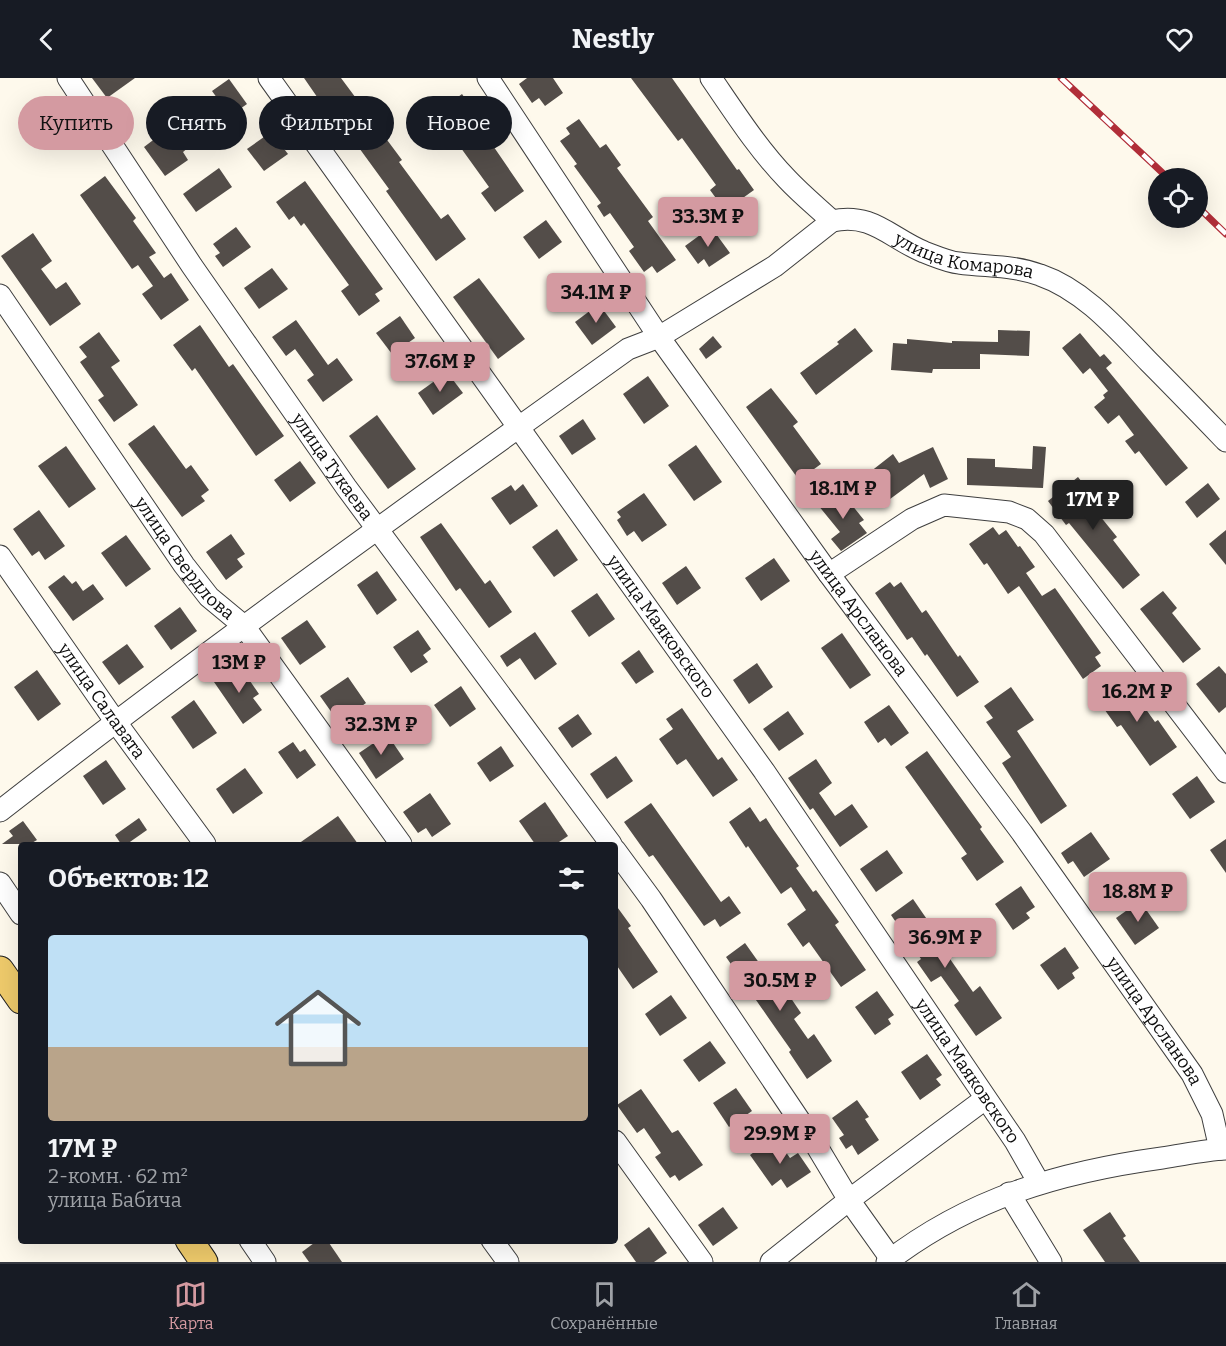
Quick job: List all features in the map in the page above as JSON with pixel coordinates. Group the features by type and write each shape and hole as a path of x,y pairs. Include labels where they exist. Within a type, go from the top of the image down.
{"main road":[{"path":"0,970 18,996"},
{"path":"192,1244 204,1262"}],"street":[{"name":"улица Тукаева","path":"68,78 192,266 378,530 610,842"},
{"name":"улица Маяковского","path":"269,78 764,771 1015,1142 1039,1184"},
{"name":"улица Арсланова","path":"488,78 658,337 829,574 1022,833 1192,1074 1212,1114 1223,1149"},
{"path":"0,811 115,721 518,427 628,349 658,337 775,266 832,220 788,180 770,159 744,127 711,78"},
{"name":"улица Комарова","path":"832,220 845,218 863,220 923,251 957,263 1022,269 1043,275 1070,289 1107,318 1226,441"},
{"name":"улица Свердлова","path":"0,295 184,565 209,597 244,626 400,842"},
{"path":"829,574 912,519 944,505 1009,512 1027,519 1044,534 1226,772"},
{"name":"улица Салавата","path":"0,556 115,721 204,842"},
{"path":"618,854 651,899 810,1135 889,1260 962,1213 1009,1193 1129,1162 1223,1149"},
{"path":"0,883 18,910"},
{"path":"771,1262 849,1200 985,1099"},
{"path":"618,1145 702,1262"},
{"path":"1009,1193 1051,1262"},
{"path":"253,1244 265,1262"},
{"path":"495,1244 508,1262"}],"building":[{"path":"92,78 135,78 110,96 106,96"},
{"path":"304,78 341,78 354,96 316,96"},
{"path":"527,78 553,78 563,93 545,106 539,98 532,103 519,84"},
{"path":"631,78 672,78 737,170 739,169 754,190 740,200 743,205 729,216 710,190 716,185 682,138 678,141"},
{"path":"229,79 241,96 216,96 212,91"},
{"path":"579,119 600,148 606,144 621,165 617,168 653,217 648,221 676,260 657,273 652,266 644,272 629,251 634,247 610,213 604,217 597,206 601,203 574,166 577,164 560,141 570,134 566,128"},
{"path":"259,140 259,150 285,150 288,154 264,171 247,149"},
{"path":"394,149 402,160 399,162 441,219 448,214 466,239 436,261 386,191 389,189 361,150"},
{"path":"146,150 185,150 183,152 188,160 165,176"},
{"path":"462,150 496,150 524,191 495,212 481,193 489,187"},
{"path":"219,168 232,187 196,212 183,194"},
{"path":"105,176 136,218 133,221 156,253 149,257 164,278 171,273 189,300 161,320 142,294 153,286 138,265 132,269 80,195"},
{"path":"305,181 383,289 375,294 380,301 359,316 341,291 349,285 304,223 301,226 294,216 289,220 276,202"},
{"path":"546,220 562,242 539,259 523,237"},
{"path":"236,227 251,247 223,267 215,256 220,253 213,244"},
{"path":"711,227 730,253 709,267 704,259 698,264 685,246"},
{"path":"33,233 52,261 41,269 56,289 66,282 81,304 50,326 1,256"},
{"path":"272,268 288,289 259,309 244,288"},
{"path":"479,278 525,339 498,359 453,297"},
{"path":"599,304 616,327 592,345 575,322"},
{"path":"400,316 415,338 392,354 376,333"},
{"path":"296,320 328,365 337,358 353,380 323,402 307,380 314,375 295,349 286,356 272,337"},
{"path":"200,325 229,367 233,364 284,436 256,456 195,368 192,371 173,345"},
{"path":"855,328 873,351 816,395 800,373 839,344 837,342"},
{"path":"998,330 1030,331 1029,356 980,354 980,369 933,369 932,373 891,370 893,343 907,344 907,339 952,343 952,341 998,342"},
{"path":"99,332 120,361 111,367 138,405 114,422 98,400 104,396 80,362 87,357 79,347"},
{"path":"1080,333 1100,357 1104,354 1112,363 1106,368 1188,468 1166,486 1139,451 1135,454 1125,441 1134,435 1119,415 1108,424 1094,407 1105,398 1103,395 1108,391 1090,368 1083,374 1062,348"},
{"path":"713,336 722,347 706,359 699,349"},
{"path":"447,372 463,393 433,415 418,393"},
{"path":"648,376 669,406 644,424 623,394"},
{"path":"771,388 798,422 793,426 821,464 799,480 746,407"},
{"path":"377,415 416,469 388,489 349,436"},
{"path":"583,419 596,439 572,455 559,436"},
{"path":"154,425 186,469 191,465 209,490 201,496 205,501 182,517 128,444"},
{"path":"696,445 722,482 694,501 668,465"},
{"path":"66,446 96,489 69,508 38,466"},
{"path":"1033,446 1046,447 1043,488 967,485 967,458 995,459 995,467 1032,469"},
{"path":"933,447 948,479 930,488 924,474 886,502 871,481 875,478 870,472 893,454 899,463"},
{"path":"300,461 316,483 290,502 274,480"},
{"path":"1078,477 1089,491 1085,494 1091,505 1117,537 1113,540 1140,575 1123,589 1069,523 1066,525 1048,501"},
{"path":"1208,483 1220,499 1197,518 1185,502"},
{"path":"523,484 538,506 510,525 491,498 511,485 515,491"},
{"path":"839,489 864,520 859,523 867,533 841,551 831,539 840,532 818,505"},
{"path":"644,493 667,525 642,542 634,531 627,536 617,520 621,517 617,512"},
{"path":"39,510 65,546 45,560 39,551 32,556 13,529"},
{"path":"441,523 485,584 490,580 512,612 489,628 460,588 456,591 420,537"},
{"path":"993,527 999,535 1006,530 1018,547 1020,546 1035,567 1026,573 1042,596 1055,588 1101,653 1095,657 1101,666 1083,679 1019,586 1008,594 987,563 984,565 969,544"},
{"path":"557,529 578,560 554,577 532,547"},
{"path":"1226,530 1226,565 1209,544"},
{"path":"231,534 245,554 237,559 243,567 226,580 206,552"},
{"path":"126,535 151,569 126,587 101,553"},
{"path":"774,558 790,581 761,601 745,578"},
{"path":"686,566 701,588 677,605 662,583"},
{"path":"377,571 397,600 377,615 357,585"},
{"path":"64,575 72,584 76,581 83,591 93,584 104,599 73,621 48,587"},
{"path":"890,582 894,587 901,582 922,613 926,610 958,657 960,655 979,682 957,697 927,654 925,656 912,637 907,640 875,593"},
{"path":"1163,591 1177,608 1172,613 1201,649 1183,663 1140,609"},
{"path":"597,593 615,619 589,637 571,611"},
{"path":"180,607 197,631 171,650 154,626"},
{"path":"307,620 326,647 300,665 281,638"},
{"path":"418,630 431,649 423,655 428,662 411,673 393,647"},
{"path":"535,632 557,664 535,680 520,658 507,667 500,656"},
{"path":"842,633 871,675 850,689 821,648"},
{"path":"127,644 144,667 119,685 102,662"},
{"path":"639,650 654,672 636,684 621,663"},
{"path":"757,663 773,687 749,704 733,680"},
{"path":"239,665 259,694 253,698 262,710 243,724 214,682"},
{"path":"1219,666 1226,674 1226,707 1219,713 1196,684"},
{"path":"37,670 61,704 38,721 14,687"},
{"path":"348,677 366,703 359,708 363,714 349,724 344,716 337,720 320,696"},
{"path":"1125,680 1155,722 1158,720 1177,747 1150,766 1121,725 1117,727 1097,699"},
{"path":"461,686 476,709 450,727 434,705"},
{"path":"1011,687 1034,720 1017,731 1067,806 1041,824 1002,763 1011,757 986,722 993,718 984,706"},
{"path":"194,700 217,733 193,749 171,717"},
{"path":"889,705 909,733 891,746 885,738 878,743 864,722"},
{"path":"682,708 718,760 722,757 738,780 713,797 686,759 677,765 659,739 673,729 666,719"},
{"path":"788,711 804,734 779,751 763,729"},
{"path":"578,714 592,734 572,748 558,728"},
{"path":"387,734 404,759 376,779 359,753"},
{"path":"293,742 300,752 305,749 316,765 297,779 278,752"},
{"path":"501,746 514,766 490,782 477,763"},
{"path":"927,751 982,827 980,829 1004,862 977,881 961,858 967,854 905,767"},
{"path":"616,756 633,781 607,799 590,774"},
{"path":"816,759 832,783 819,793 835,816 852,804 868,827 840,847 813,808 810,810 788,778"},
{"path":"106,760 126,789 103,805 83,776"},
{"path":"245,768 263,793 233,814 216,789"},
{"path":"1197,776 1215,802 1190,819 1172,794"},
{"path":"430,793 451,824 432,837 426,828 418,833 403,812"},
{"path":"545,802 568,836 559,842 534,842 519,821"},
{"path":"651,803 721,902 729,896 741,913 720,927 715,919 704,926 653,855 649,857 624,822"},
{"path":"750,807 760,822 766,818 799,866 796,868 813,892 816,890 839,922 835,925 866,970 841,987 809,942 803,947 787,924 806,910 791,887 781,894 729,822"},
{"path":"338,816 357,842 301,842"},
{"path":"139,818 147,830 130,842 120,842 115,835"},
{"path":"23,821 37,840 18,842 18,844 2,844 13,836 9,831"},
{"path":"1091,832 1110,859 1084,877 1073,861 1068,864 1061,853"},
{"path":"1226,839 1226,873 1210,850"},
{"path":"887,850 903,873 876,892 860,869"},
{"path":"1021,886 1035,907 1026,913 1030,918 1013,930 995,904"},
{"path":"913,899 935,931 932,933 973,992 980,986 1002,1018 976,1036 954,1005 959,1001 941,976 931,982 917,962 921,959 891,915"},
{"path":"1140,901 1159,928 1135,945 1116,918"},
{"path":"618,908 631,926 628,928 658,972 633,989 618,967"},
{"path":"745,943 777,988 782,985 801,1013 794,1019 808,1039 814,1034 832,1061 807,1079 789,1052 791,1050 726,957"},
{"path":"1065,947 1079,968 1072,973 1075,978 1058,990 1040,965"},
{"path":"877,991 894,1015 888,1019 891,1024 875,1035 855,1007"},
{"path":"671,995 687,1018 660,1036 645,1014"},
{"path":"710,1041 726,1063 699,1082 683,1060"},
{"path":"927,1054 942,1075 936,1079 941,1085 920,1100 901,1072"},
{"path":"736,1088 752,1111 729,1127 713,1103"},
{"path":"641,1089 672,1133 678,1130 703,1165 679,1181 675,1175 670,1178 655,1157 661,1153 644,1128 637,1133 618,1104"},
{"path":"857,1100 869,1117 865,1119 879,1140 858,1155 852,1145 846,1149 839,1138 844,1135 832,1118"},
{"path":"778,1141 790,1158 798,1153 811,1172 787,1188 781,1179 772,1186 750,1155 761,1147 764,1151"},
{"path":"723,1207 738,1228 713,1246 698,1225"},
{"path":"1110,1212 1126,1236 1123,1238 1140,1262 1105,1262 1083,1230"},
{"path":"649,1227 667,1253 654,1262 636,1262 624,1245"},
{"path":"313,1244 330,1244 342,1262 309,1262 302,1252"}],"railway":[{"path":"1061,78 1157,168"},
{"path":"1208,217 1226,234"}]}
